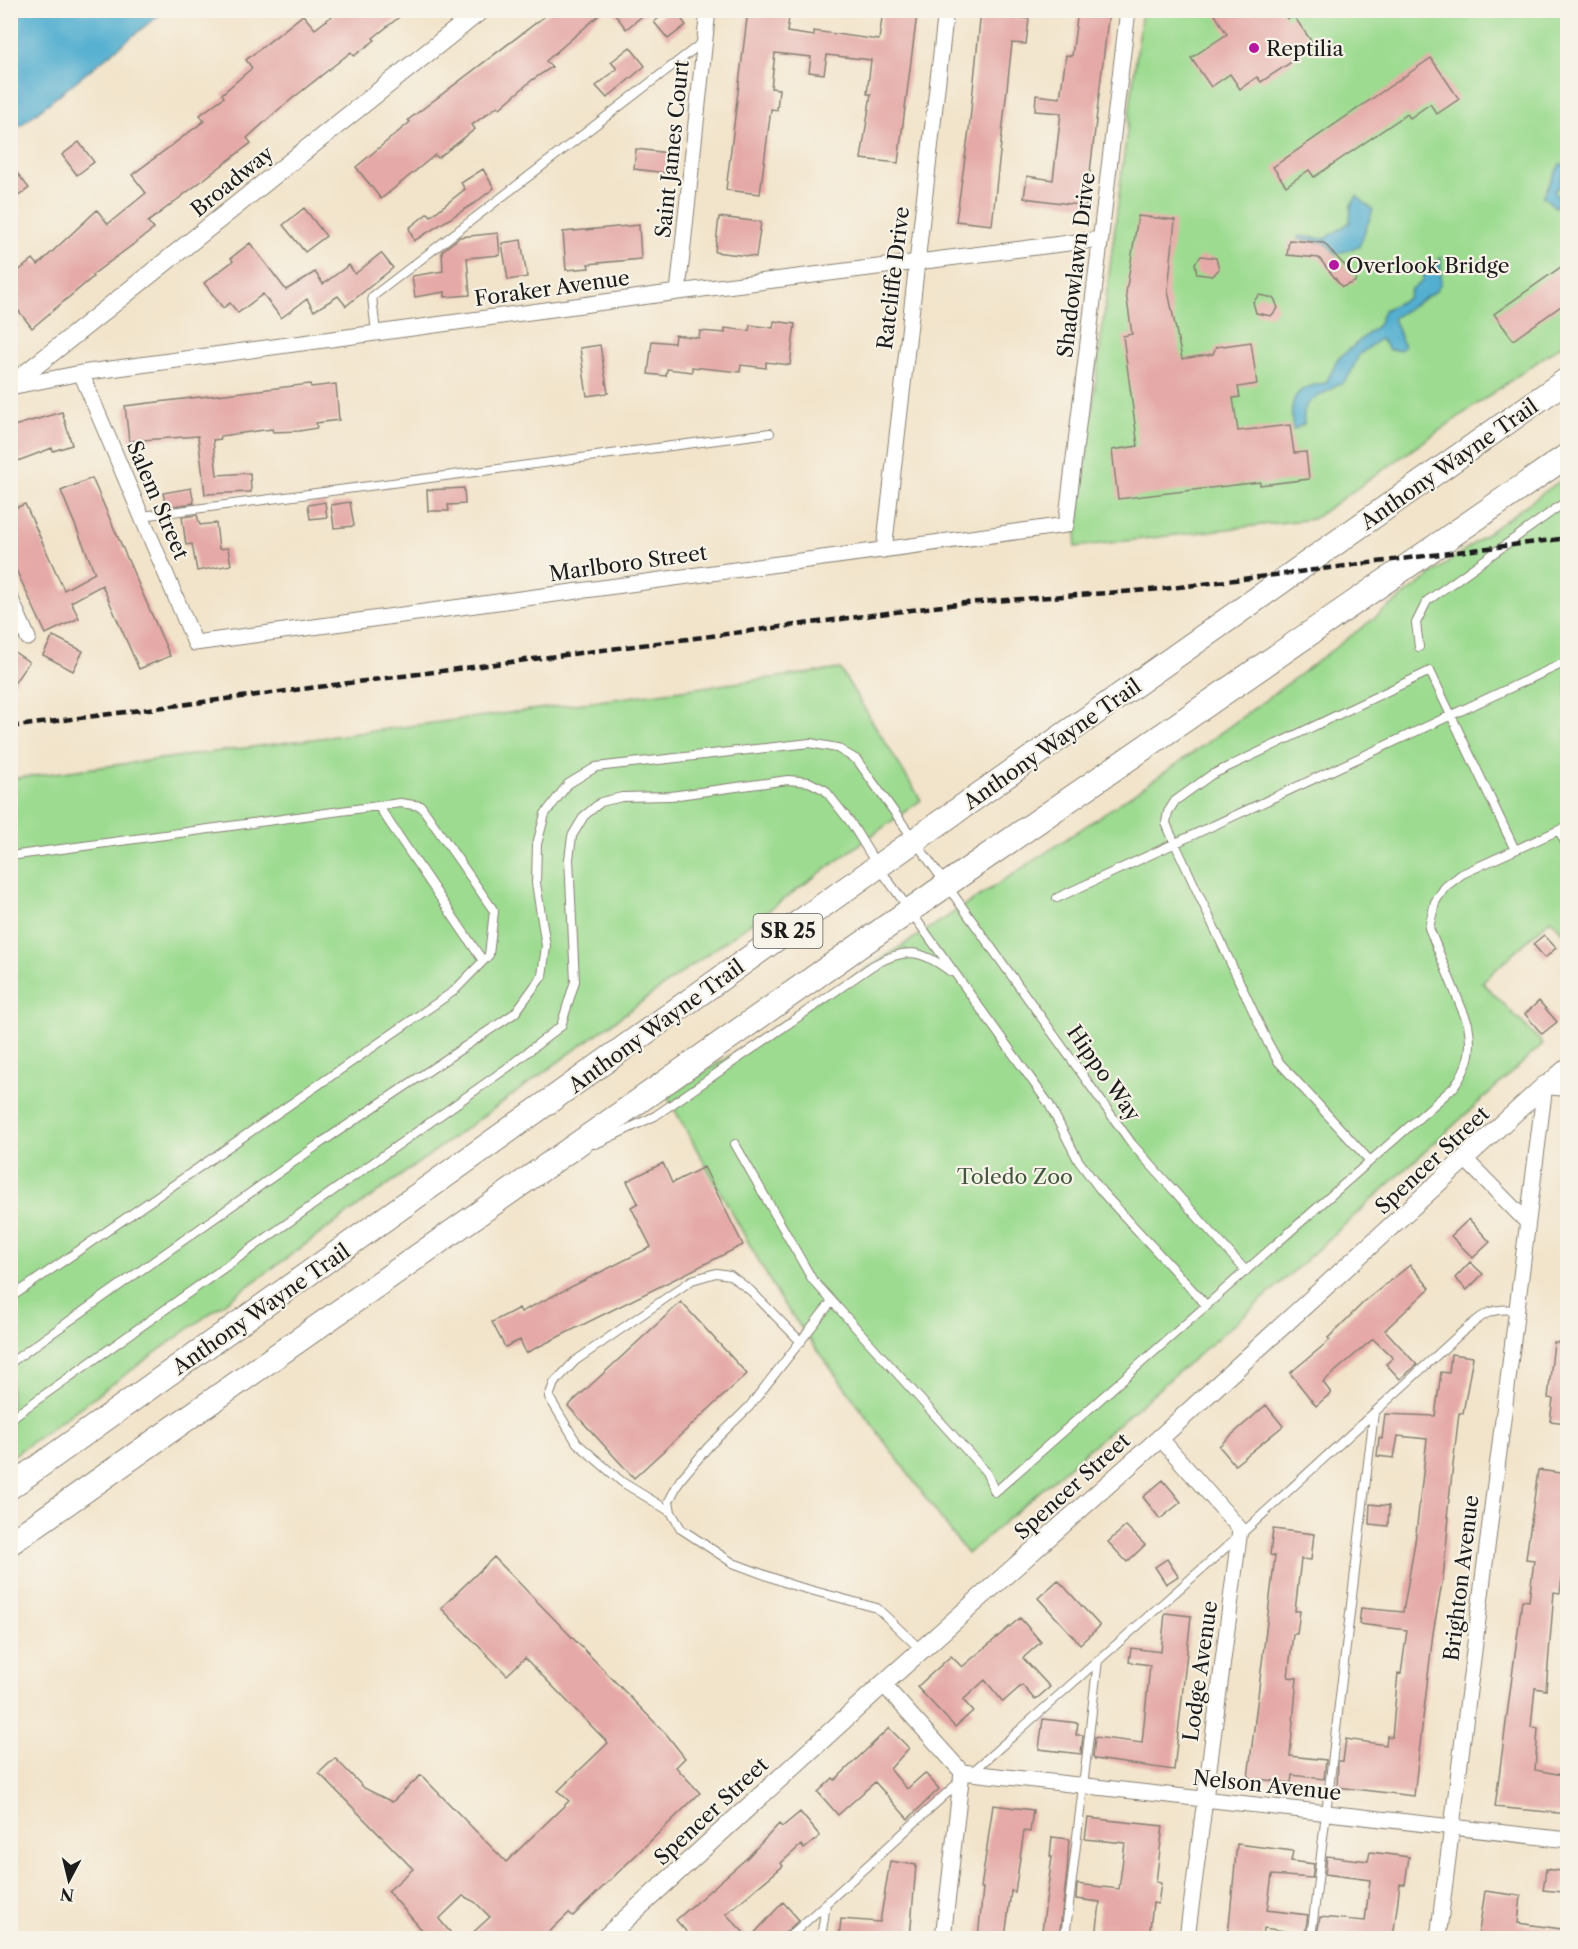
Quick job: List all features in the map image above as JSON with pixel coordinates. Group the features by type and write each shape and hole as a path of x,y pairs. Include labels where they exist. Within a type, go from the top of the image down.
{"highway":[{"name":"Anthony Wayne Trail","path":"10,1487 878,867 1568,379"},
{"name":"SR 25","path":"10,1543 910,910 1568,455"}],"street":[{"name":"Broadway","path":"10,387 481,10"},
{"name":"Saint James Court","path":"678,292 708,10"},
{"name":"Ratcliffe Drive","path":"884,550 915,264 946,10"},
{"name":"Shadowlawn Drive","path":"1066,525 1128,10"},
{"name":"Foraker Avenue","path":"10,387 81,373 678,292 1101,239"},
{"name":"Salem Street","path":"81,373 195,643"},
{"name":"Marlboro Street","path":"195,643 1066,525"},
{"path":"10,597 28,638"},
{"name":"Spencer Street","path":"610,1937 883,1684 1160,1438 1568,1065"},
{"path":"1545,1085 1568,1087"},
{"name":"Brighton Avenue","path":"1438,1938 1545,1085"},
{"path":"1466,1160 1527,1222"},
{"path":"1160,1438 1240,1529 1239,1536"},
{"name":"Lodge Avenue","path":"1187,1938 1203,1799 1239,1536"},
{"path":"883,1684 965,1775 943,1938"},
{"name":"Nelson Avenue","path":"965,1775 1083,1785 1568,1840"}],"lane":[{"path":"376,333 372,297 704,41"},
{"path":"142,516 770,433"},
{"path":"1419,647 1416,623 1427,601 1568,500"},
{"path":"1057,898 1568,661"},
{"path":"1370,1161 1278,1061 1174,842 1166,823 1168,812 1175,801 1211,775 1430,670 1515,850"},
{"name":"Hippo Way","path":"10,1363 322,1142 515,1013 542,976 546,946 536,873 537,844 545,814 568,784 596,767 746,748 810,743 837,748 857,760 1132,1144 1246,1271"},
{"path":"10,1419 507,1068 561,1026 575,981 575,945 569,878 572,836 584,816 601,802 622,797 671,796 788,780 809,782 825,790 837,804 878,867 933,940 955,975 1049,1104 1078,1160 1102,1192 1207,1306"},
{"path":"10,856 400,803 421,806 495,911 489,955 454,991 10,1298"},
{"path":"379,807 483,961"},
{"path":"735,1144 812,1279 986,1472 995,1492 1454,1087 1465,1072 1470,1057 1471,1040 1468,1024 1429,928 1435,902 1445,887 1462,874 1564,828 1568,849"},
{"path":"538,1172 655,1116 872,966 893,954 912,952 932,957 955,975"},
{"path":"671,1512 622,1482 577,1443 549,1397 554,1383 575,1361 652,1306 692,1280 716,1273 730,1275 751,1291 801,1342"},
{"path":"832,1301 749,1407 709,1446 680,1480 669,1501 671,1512 681,1529 733,1563 792,1585 877,1608 921,1650"},
{"path":"788,1938 965,1775 1239,1536 1489,1311 1515,1310"},
{"path":"1311,1938 1374,1413"},
{"path":"1065,1938 1098,1660"},
{"path":"821,1938 826,1904"},
{"path":"1565,1938 1568,1921"}],"green space":[{"path":"1142,11 1567,11 1567,341 1313,519 1075,547"},
{"name":"Toledo Zoo","path":"1567,476 1567,937 1551,919 1482,982 1543,1044 1264,1298 967,1554 780,1299 667,1096 988,890 1178,763"},
{"path":"840,669 921,800 11,1457 10,779"}],"water":[{"path":"11,10 164,10 164,11 11,133"},
{"path":"1560,164 1567,165 1567,175 1562,176 1561,185 1554,191 1560,199 1555,207 1543,196"},
{"path":"1357,196 1373,210 1359,247 1336,254 1326,243 1299,239 1299,236 1325,239 1350,222 1351,205"},
{"path":"1441,257 1441,283 1436,291 1393,318 1404,346 1400,350 1390,350 1380,339 1359,355 1350,374 1341,385 1337,384 1308,403 1305,408 1304,424 1293,430 1293,403 1300,391 1326,383 1338,359 1378,325 1384,310 1408,298 1411,289 1422,282 1426,265 1433,266"}],"building":[{"path":"340,10 408,10 373,38 375,40 354,56 351,52 278,110 247,138 251,143 148,222 154,229 92,275 93,277 32,328 10,300 10,283 19,277 16,273 33,259 38,265 97,210 108,224 146,193 132,175 204,121 200,115 224,97 222,94 252,68 246,60 303,15 315,29"},
{"path":"553,10 605,10 546,61 552,67 532,80 500,108 498,106 472,125 475,129 438,158 435,155 381,199 356,167 410,122 408,120"},
{"path":"612,10 650,10 626,29"},
{"path":"669,10 675,10 686,25 668,39 654,22"},
{"path":"748,10 790,10 787,32 814,36 814,31 879,40 883,10 917,14 898,163 861,159 871,94 867,94 871,60 827,55 824,74 809,72 811,57 775,53 771,88 779,89 777,110 771,109 760,194 726,190"},
{"path":"981,10 1016,10 1015,17 1029,19 1026,44 1012,43 992,225 956,221 969,130"},
{"path":"1078,10 1109,10 1086,206 1024,198 1027,176 1053,180 1061,113 1035,111 1036,95 1060,98 1066,55 1072,56"},
{"name":"Reptilia","path":"1212,10 1281,10 1288,19 1293,15 1312,42 1293,55 1296,59 1261,82 1257,77 1240,89 1230,74 1211,87 1191,58 1227,34"},
{"path":"630,47 645,66 607,98 596,86 617,69 611,62"},
{"path":"1431,58 1459,99 1437,114 1430,104 1410,118 1407,114 1314,177 1309,170 1286,186 1273,167"},
{"path":"79,142 94,162 77,175 62,155"},
{"path":"636,149 668,153 666,173 634,169"},
{"path":"10,164 29,188 10,202"},
{"path":"483,169 494,188 475,203 414,241 409,228 428,213 431,216 465,189 461,183"},
{"path":"304,208 326,236 305,252 283,225"},
{"path":"1138,216 1175,220 1168,291 1182,359 1213,354 1216,347 1251,342 1257,384 1238,387 1240,397 1233,398 1238,431 1290,425 1294,453 1306,452 1309,479 1260,485 1260,482 1118,499 1112,450 1138,446 1123,336 1132,334 1126,293"},
{"path":"719,217 761,222 756,257 715,252"},
{"path":"639,225 641,259 588,264 589,268 566,270 563,232"},
{"path":"498,233 500,255 467,258 470,295 445,297 445,292 415,297 412,276 443,271 442,251 460,237"},
{"path":"521,240 527,277 508,280 502,243"},
{"name":"Overlook Bridge","path":"1289,240 1324,243 1356,278 1355,282 1342,287 1319,258 1287,255"},
{"path":"250,243 286,290 315,272 323,284 349,265 355,274 381,253 393,268 346,306 338,296 314,311 307,299 281,318 263,294 238,313 230,303 223,308 204,283 233,261 231,258"},
{"path":"1201,256 1216,258 1219,269 1213,276 1197,274 1195,263"},
{"path":"1568,262 1568,301 1513,340 1494,314"},
{"path":"1259,295 1274,298 1278,308 1271,316 1256,313 1253,302"},
{"path":"774,321 795,324 790,365 766,362 766,368 741,365 740,372 692,367 692,372 667,369 666,376 648,374 652,341 674,343 675,335 699,338 700,331 725,333 725,328 749,331 750,325 773,328"},
{"path":"600,345 608,393 587,396 580,348"},
{"path":"310,384 311,387 336,384 339,420 316,423 317,428 299,431 273,432 272,429 220,436 221,439 213,440 217,475 250,473 251,492 205,494 198,436 129,441 125,406"},
{"path":"62,412 72,445 53,451 52,448 10,464 10,427"},
{"path":"92,478 170,656 139,669 102,585 71,602 79,618 46,634 10,557 10,510 25,504 64,590 95,573 61,491"},
{"path":"191,488 194,503 166,507 163,493"},
{"path":"464,488 465,504 448,505 449,511 428,511 427,490"},
{"path":"325,502 327,517 310,519 308,505"},
{"path":"350,502 354,526 334,528 331,505"},
{"path":"197,515 200,525 216,523 219,549 228,548 231,565 197,571 192,544 186,545 182,517"},
{"path":"53,636 83,651 73,671 43,655"},
{"path":"10,649 29,662 10,689"},
{"path":"1544,935 1556,948 1545,958 1533,944"},
{"path":"1539,1001 1557,1022 1542,1034 1525,1014"},
{"path":"663,1163 672,1183 704,1167 743,1245 526,1353 520,1340 505,1347 492,1322 519,1308 521,1312 651,1247 631,1207 638,1203 627,1181"},
{"path":"1469,1219 1490,1242 1473,1258 1451,1236"},
{"path":"1470,1262 1483,1274 1467,1290 1455,1278"},
{"path":"1410,1265 1430,1288 1385,1330 1417,1365 1400,1379 1386,1364 1393,1358 1373,1339 1323,1382 1331,1393 1316,1406 1290,1373 1330,1340 1328,1338 1365,1301"},
{"path":"681,1302 747,1374 634,1478 568,1406"},
{"path":"1554,1342 1568,1344 1568,1423 1550,1421 1553,1399 1548,1398"},
{"path":"1451,1354 1473,1357 1463,1413 1459,1413 1447,1517 1449,1517 1443,1578 1433,1633 1414,1796 1337,1787 1338,1761 1343,1761 1346,1739 1386,1745 1387,1736 1392,1737 1398,1673 1401,1674 1407,1630 1359,1624 1361,1608 1403,1612 1415,1542 1427,1439 1398,1436 1394,1458 1377,1456 1385,1414 1435,1416 1441,1372 1449,1373"},
{"path":"1266,1405 1283,1426 1235,1465 1219,1446"},
{"path":"1538,1470 1568,1474 1568,1534 1560,1593 1554,1592 1546,1690 1535,1688 1531,1727 1538,1728 1535,1770 1568,1776 1568,1814 1495,1807 1522,1600 1529,1601 1534,1560 1526,1559"},
{"path":"1163,1480 1181,1502 1160,1519 1143,1497"},
{"path":"1370,1504 1389,1506 1388,1526 1369,1524"},
{"path":"1126,1526 1145,1545 1127,1562 1108,1542"},
{"path":"1273,1529 1314,1534 1311,1560 1301,1559 1295,1611 1300,1611 1297,1634 1293,1634 1288,1677 1297,1678 1290,1756 1326,1760 1324,1779 1292,1775 1291,1783 1248,1778 1275,1556 1270,1555"},
{"path":"494,1557 667,1735 685,1758 676,1767 700,1793 573,1916 569,1913 543,1938 467,1938 490,1917 475,1902 463,1896 439,1919 455,1938 429,1938 388,1891 413,1869 319,1773 335,1758 364,1788 392,1802 421,1775 506,1862 569,1801 558,1791 608,1743 525,1658 507,1675 441,1608"},
{"path":"1167,1559 1178,1576 1166,1584 1155,1567"},
{"path":"1058,1580 1100,1626 1080,1644 1038,1598"},
{"path":"1165,1613 1191,1616 1174,1770 1095,1759 1093,1756 1095,1737 1142,1743 1150,1665 1129,1662 1131,1648 1161,1652"},
{"path":"1020,1618 1041,1642 1023,1658 1050,1687 1035,1700 1022,1685 1003,1702 985,1680 963,1700 973,1711 955,1727 917,1687 951,1656 962,1667"},
{"path":"1043,1719 1078,1723 1076,1735 1083,1735 1081,1754 1039,1749"},
{"path":"889,1728 909,1748 890,1769 907,1789 925,1773 939,1789 908,1819 875,1782 838,1815 818,1792 833,1778 835,1780"},
{"path":"993,1805 1033,1810 1030,1832 1024,1831 1015,1892 1011,1891 1005,1938 978,1938 983,1888 981,1888"},
{"path":"800,1812 820,1836 804,1849 801,1845 781,1863 783,1866 726,1914 749,1938 692,1938 676,1920 748,1857 779,1824 782,1827"},
{"path":"1088,1818 1163,1826 1156,1882 1161,1883 1158,1904 1153,1903 1149,1938 1096,1938 1100,1902 1076,1899 1077,1884 1119,1889 1125,1843 1085,1839"},
{"path":"1052,1837 1069,1839 1067,1872 1059,1938 1041,1938 1052,1857 1050,1856"},
{"path":"1237,1844 1293,1851 1291,1861 1314,1864 1312,1878 1272,1875 1267,1910 1308,1915 1305,1934 1264,1928 1263,1938 1228,1935"},
{"path":"1370,1852 1409,1857 1405,1884 1400,1884 1393,1938 1317,1935 1320,1917 1365,1921 1370,1880 1325,1874 1327,1856 1368,1861"},
{"path":"890,1861 916,1865 910,1938 839,1938 841,1919 880,1922"},
{"path":"1546,1869 1566,1872 1563,1892 1543,1890"},
{"path":"1485,1891 1521,1896 1518,1923 1561,1929 1559,1938 1478,1938"},
{"path":"783,1902 799,1920 779,1938 750,1938"}],"railway":[{"path":"10,727 965,603 1163,589 1568,538"}],"place":[{"name":"Reptilia","path":"1254,48"},
{"name":"Overlook Bridge","path":"1334,265"}]}
